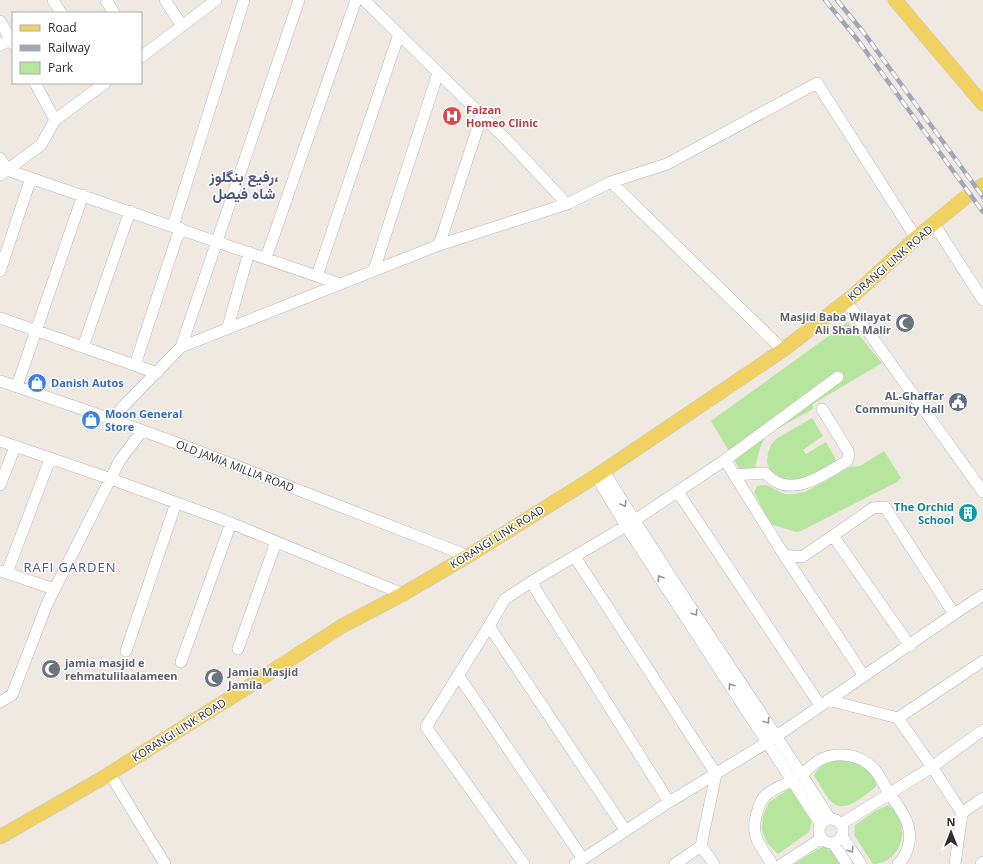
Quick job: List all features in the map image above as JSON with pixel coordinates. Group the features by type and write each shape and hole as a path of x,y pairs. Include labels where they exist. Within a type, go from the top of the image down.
{"main road":[{"path":"895,0 983,104"},
{"name":"KORANGI LINK ROAD","path":"0,837 110,774 342,626 404,594 600,474 783,350 846,301 916,238 966,197"}],"street":[{"path":"53,0 60,12"},
{"path":"106,0 113,12"},
{"path":"166,0 182,26"},
{"path":"142,56 216,0"},
{"path":"135,365 244,0"},
{"path":"181,347 299,0"},
{"path":"266,258 356,0"},
{"path":"364,0 506,139 567,204"},
{"path":"0,21 12,42 0,46"},
{"path":"317,276 398,34"},
{"path":"374,270 438,73"},
{"path":"111,419 181,347 439,244 567,204 611,182 667,164 817,83 916,238"},
{"path":"36,84 55,120"},
{"path":"4,173 41,145 55,120 104,84"},
{"path":"439,244 482,115"},
{"path":"0,158 4,173"},
{"path":"4,173 31,178 83,195 340,284"},
{"path":"0,271 31,178"},
{"path":"611,182 783,350"},
{"path":"17,386 83,195"},
{"path":"83,347 130,211"},
{"path":"934,224 983,300"},
{"path":"228,327 249,252"},
{"path":"846,301 983,492"},
{"path":"0,318 157,373"},
{"path":"524,864 426,727 489,626 504,599 575,557 678,492 725,460 838,377"},
{"name":"OLD JAMIA MILLIA ROAD","path":"0,381 198,451 468,556"},
{"path":"734,475 765,473 775,481 792,486 809,481 847,461 849,456 848,451 822,409"},
{"path":"0,702 12,695 54,589 120,460 142,431"},
{"path":"0,441 111,479 231,523 404,594"},
{"path":"0,485 15,447"},
{"path":"50,459 4,572 54,589"},
{"path":"725,460 784,555 864,676"},
{"path":"600,474 630,523 825,822"},
{"path":"678,492 824,702 898,718 962,813 955,864"},
{"path":"126,651 176,503"},
{"path":"784,555 802,557 873,508 885,507 954,614"},
{"path":"181,662 231,523"},
{"path":"833,536 910,646"},
{"path":"238,649 276,542"},
{"path":"575,557 716,774 701,846 675,864"},
{"path":"531,582 669,802"},
{"path":"458,675 579,861 669,802 772,739 824,702 910,646 983,595"},
{"path":"489,626 626,831"},
{"path":"898,718 983,661"},
{"path":"841,824 932,767 983,730"},
{"path":"772,864 758,842 755,833 754,821 759,806 765,796 797,777 819,760 834,755 852,755 865,760 875,770 905,817 909,829 909,846 904,859 898,864"},
{"path":"110,774 165,864"},
{"path":"962,813 983,798"},
{"path":"838,821 841,824 843,828 838,839 829,843 822,838 820,834 825,822 838,821"},
{"path":"782,864 822,838"},
{"path":"838,839 847,864"},
{"path":"838,839 861,864"},
{"path":"701,846 714,864"}],"green space":[{"path":"848,322 882,363 813,404 813,409 765,437 760,448 752,479 746,480 711,421"},
{"path":"812,418 823,436 803,450 806,454 826,442 837,462 799,482 791,483 775,476 770,470 767,462 771,445 776,439"},
{"path":"884,451 901,478 897,482 801,531 796,532 770,524 754,492 757,486 765,485 785,494 805,492 850,467 860,466"},
{"path":"839,758 864,766 871,773 876,784 876,787 855,802 843,806 838,806 831,801 814,775 825,764"},
{"path":"790,788 812,820 809,832 778,854 767,843 762,830 763,816 769,802"},
{"path":"888,805 896,812 900,821 902,831 901,840 898,850 892,857 883,862 873,864 854,835 855,825 875,811"},
{"path":"823,847 832,851 840,864 794,864 818,849"}],"railway":[{"path":"825,0 857,39 983,212"},
{"path":"837,0 864,33 983,197"}],"place":[{"name":"Faizan Homeo Clinic","path":"452,116"},
{"name":"Masjid Baba Wilayat Ali Shah Malir","path":"905,323"},
{"name":"Danish Autos","path":"37,383"},
{"name":"AL-Ghaffar Community Hall","path":"958,402"},
{"name":"Moon General Store","path":"91,420"},
{"name":"The Orchid School","path":"968,513"},
{"name":"jamia masjid e rehmatulilaalameen","path":"51,669"},
{"name":"Jamia Masjid Jamila","path":"214,678"}],"district":[{"name":"رفیع بنگلوز، شاہ فیصل","path":"244,186"},
{"name":"RAFI GARDEN","path":"70,567"}]}
